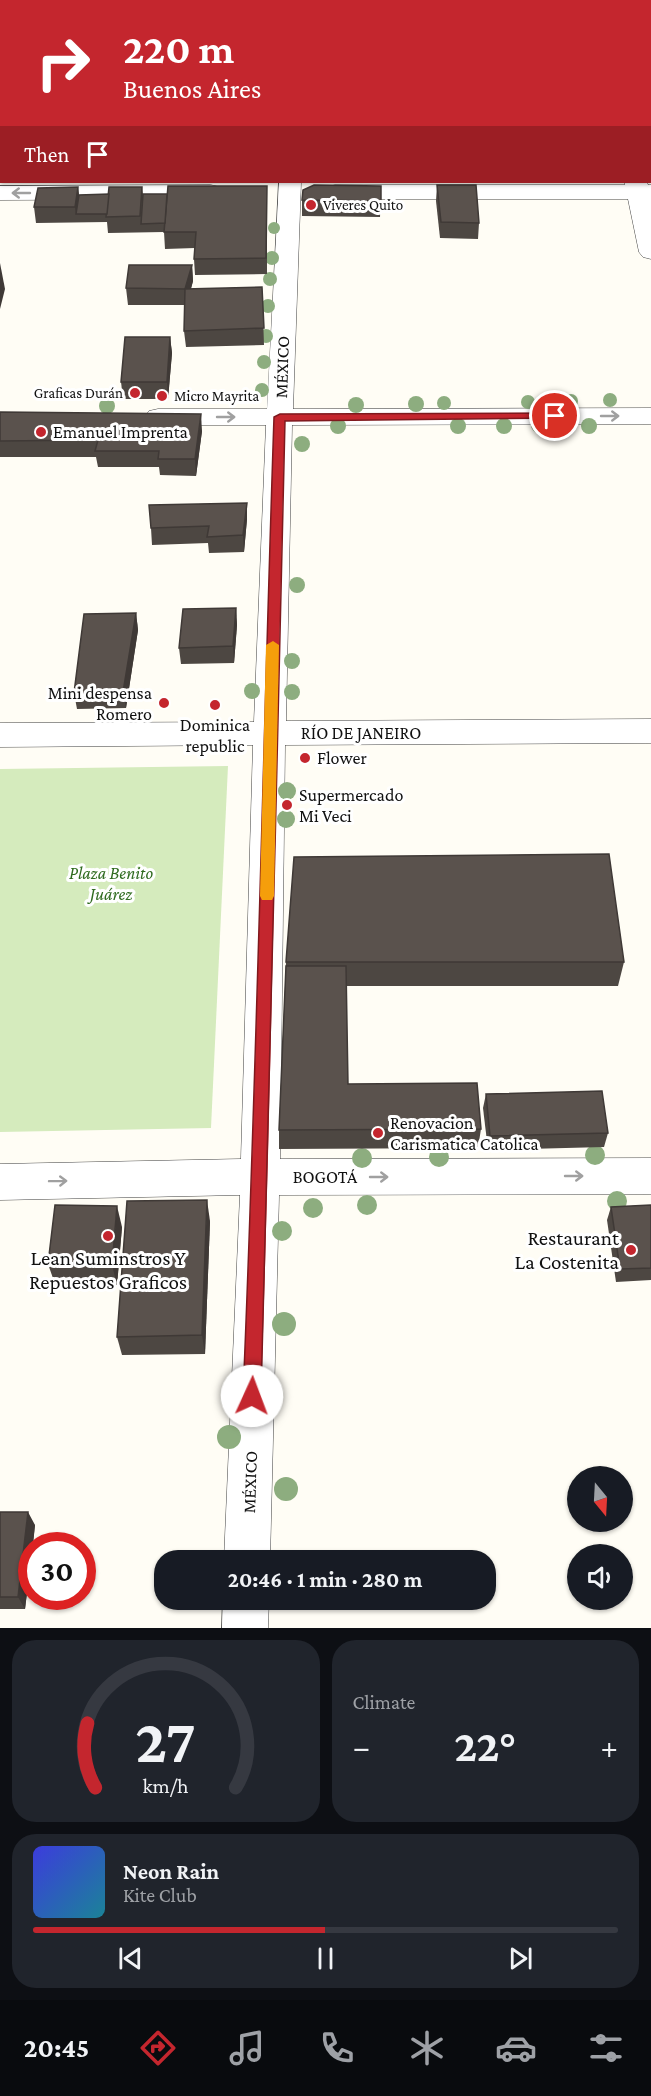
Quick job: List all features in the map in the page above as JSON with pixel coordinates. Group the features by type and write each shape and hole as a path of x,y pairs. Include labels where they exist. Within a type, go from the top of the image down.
{"street":[{"path":"281,188 642,189 651,252"},
{"name":"MÉXICO","path":"247,1550 260,1178 280,417 281,188"},
{"path":"0,193 228,192"},
{"path":"130,417 651,416"},
{"name":"RÍO DE JANEIRO","path":"0,735 651,731"},
{"name":"BOGOTÁ","path":"0,1182 651,1176"},
{"path":"245,1628 246,1610"}],"green space":[{"name":"Plaza Benito Juárez","path":"228,766 211,1128 0,1132 0,769"}],"building":[{"path":"314,185 381,186 381,201 302,200 303,190"},
{"path":"437,185 476,185 479,223 441,222"},
{"path":"168,186 267,186 266,258 194,259 196,232 164,232"},
{"path":"78,187 75,207 34,207 38,188"},
{"path":"109,187 142,187 140,216 106,217"},
{"path":"109,194 107,214 76,214 79,195"},
{"path":"143,194 167,194 165,223 141,224"},
{"path":"129,265 192,265 185,289 126,288"},
{"path":"262,287 264,328 184,331 185,289"},
{"path":"125,337 170,337 167,382 121,382"},
{"path":"0,412 201,414 195,459 158,459 159,451 95,451 98,440 0,441"},
{"path":"247,503 243,535 207,537 209,526 151,528 149,505"},
{"path":"236,608 233,646 179,648 183,609"},
{"path":"136,613 123,692 74,693 84,614"},
{"path":"609,854 624,962 286,962 294,857"},
{"path":"286,966 346,966 348,1084 477,1083 481,1129 279,1130"},
{"path":"602,1091 608,1133 490,1136 486,1094"},
{"path":"207,1200 202,1335 117,1337 127,1201"},
{"path":"55,1205 117,1206 112,1265 48,1264"},
{"name":"Restaurant La Costenita","path":"651,1205 651,1268 620,1269 611,1207"},
{"path":"0,1512 28,1512 26,1532 18,1532 18,1597 0,1597"}],"slow traffic":[{"path":"267,896 273,645"}],"place":[{"name":"Viveres Quito","path":"311,205"},
{"name":"Graficas Durán","path":"135,393"},
{"name":"Micro Mayrita","path":"162,396"},
{"name":"Emanuel Imprenta","path":"41,432"},
{"name":"Mini despensa Romero","path":"164,703"},
{"name":"Dominica republic","path":"215,705"},
{"name":"Flower","path":"305,758"},
{"name":"Supermercado Mi Veci","path":"287,805"},
{"name":"Renovacion Carismatica Catolica","path":"378,1133"},
{"name":"Lean Suminstros Y Repuestos Graficos","path":"108,1236"},
{"name":"Restaurant La Costenita","path":"631,1250"}],"route":[{"path":"252,1396 261,1152 269,753 280,417 555,416"}]}
